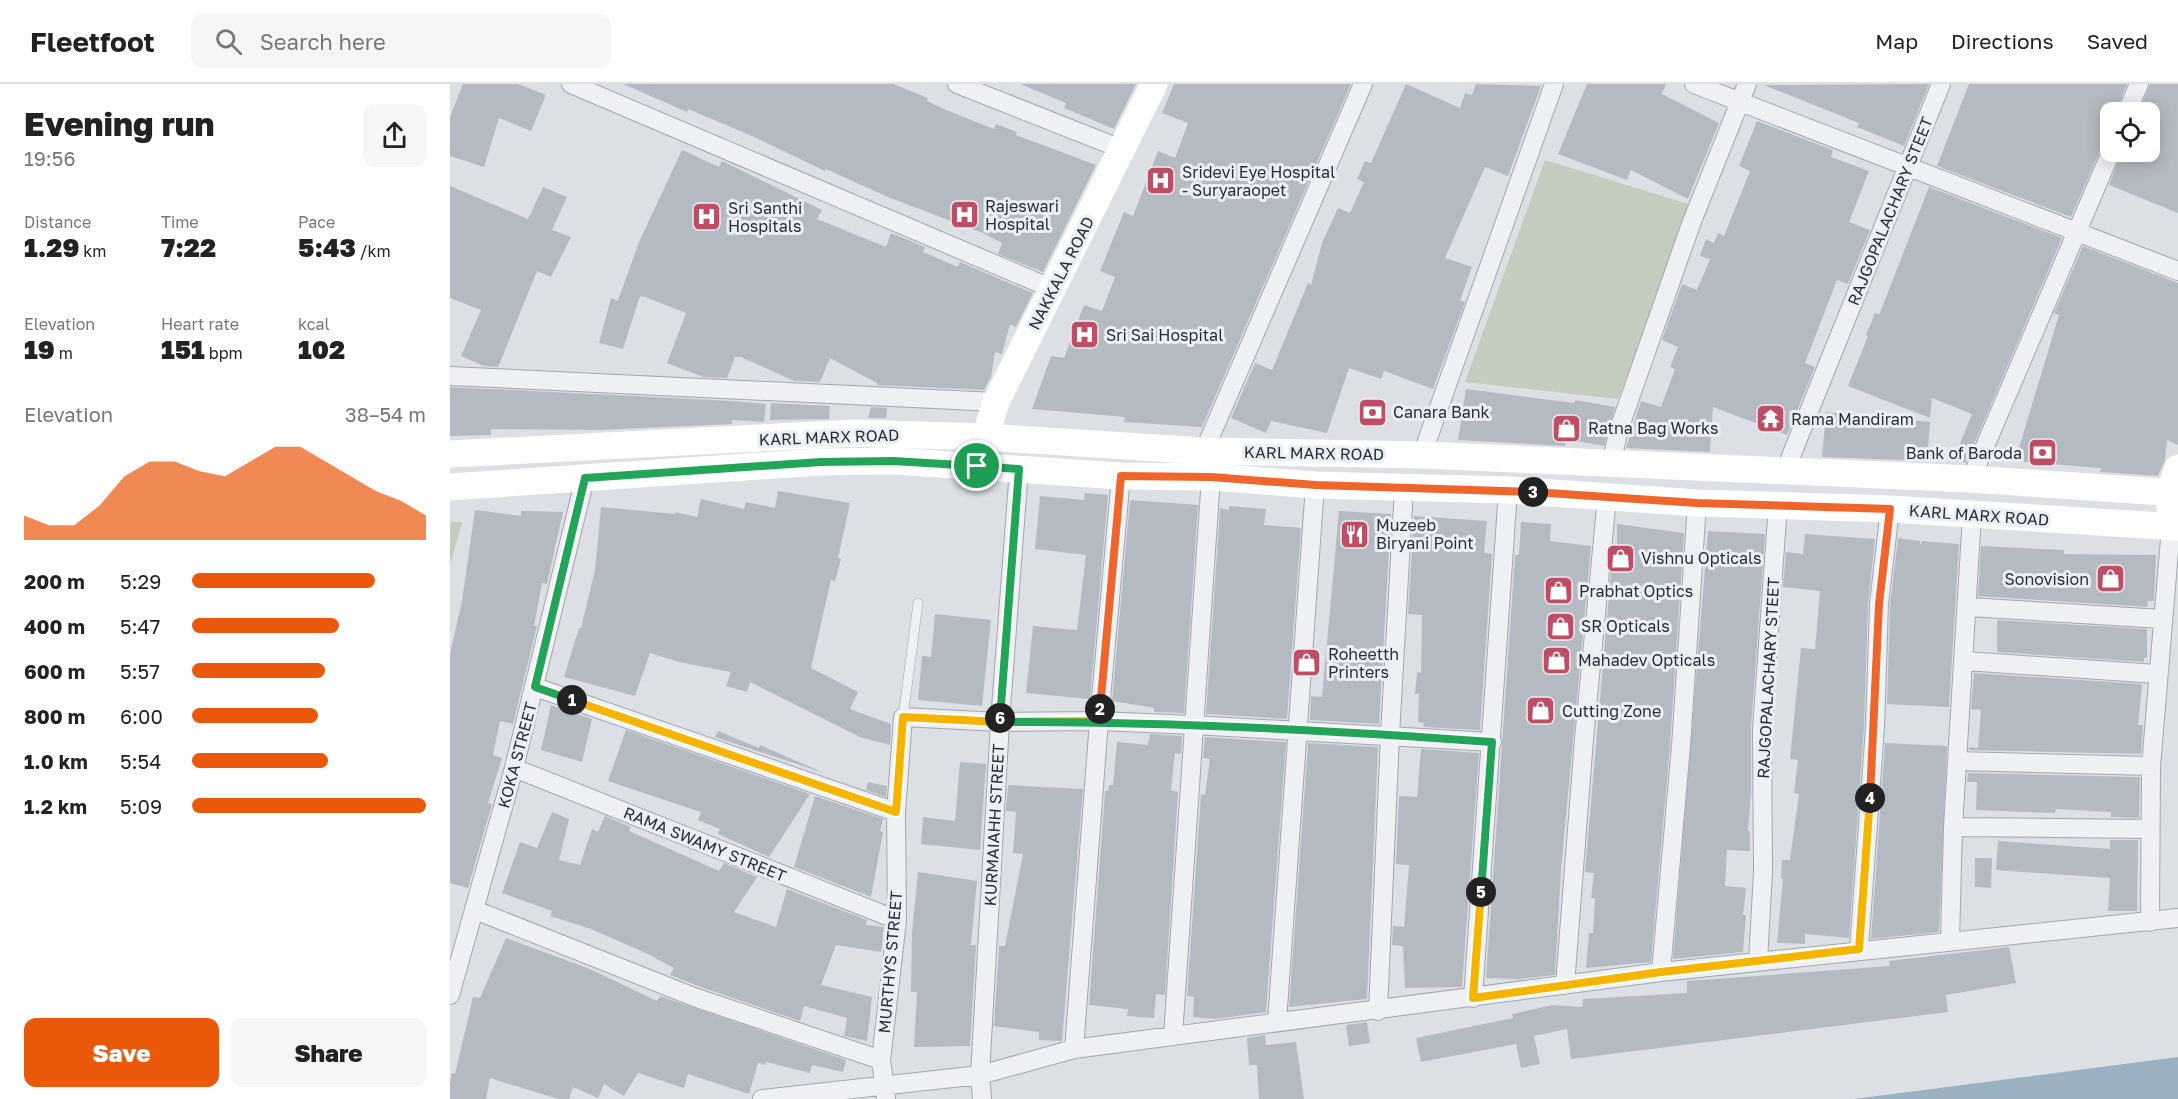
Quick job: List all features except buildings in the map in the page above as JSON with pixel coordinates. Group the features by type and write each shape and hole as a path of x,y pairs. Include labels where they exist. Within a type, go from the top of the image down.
{"main road":[{"name":"NAKKALA ROAD","path":"977,466 996,402 1124,150 1154,84"},
{"name":"KARL MARX ROAD","path":"450,454 855,434 985,437 1207,464 1316,485 1508,490 1697,503 1890,509 2174,527"},
{"name":"KARL MARX ROAD","path":"450,487 821,462 893,461 1121,476 1207,464 1422,455 1971,479 2175,484"},
{"path":"2174,527 2175,484"}],"street":[{"path":"571,84 1053,289"},
{"path":"957,84 1124,150"},
{"path":"1173,1036 1207,464 1363,84"},
{"path":"1422,455 1554,84"},
{"path":"1694,84 2178,271"},
{"path":"1611,464 1619,429 1691,224 1747,84"},
{"name":"RAJGOPALACHARY STEET","path":"1785,471 1906,166 1941,84"},
{"path":"2131,102 2139,84"},
{"path":"1971,479 2107,162"},
{"path":"450,376 996,402"},
{"name":"KURMAIAHH STREET","path":"982,1099 980,1075 1000,722 1019,469"},
{"path":"1074,1048 1099,721 1121,476"},
{"name":"KOKA STREET","path":"450,995 514,768 585,478"},
{"path":"1277,1022 1316,485"},
{"path":"1378,1011 1404,488"},
{"path":"1473,998 1508,490"},
{"path":"1565,985 1607,497"},
{"path":"1661,972 1681,746 1697,503"},
{"name":"RAJGOPALACHARY STEET","path":"1758,961 1763,872 1762,729 1778,504"},
{"path":"1859,949 1875,727 1879,604 1890,509"},
{"path":"1950,940 1953,827 1969,607 1972,515"},
{"path":"2150,922 2151,766 2162,619 2174,527"},
{"path":"1969,607 2162,619"},
{"path":"1965,661 2157,674"},
{"path":"535,687 896,812"},
{"path":"903,717 1000,722 1099,721 1492,742"},
{"name":"MURTHYS STREET","path":"885,1093 881,1060 897,920 896,812 903,717"},
{"path":"1958,760 2151,766"},
{"name":"RAMA SWAMY STREET","path":"514,768 897,920"},
{"path":"1953,827 2149,829"},
{"path":"475,910 694,998 881,1060"},
{"path":"762,1099 885,1093 980,1075 1074,1048 1378,1011 1661,972 1859,949 2178,918"}],"lane":[{"path":"903,717 918,603"}],"green space":[{"path":"1545,160 1695,206 1618,399 1465,382"},
{"path":"450,522 462,522 450,565"}],"water":[{"path":"2178,1057 2178,1099 1854,1099"}],"place":[{"name":"Sridevi Eye Hospital - Suryaraopet","path":"1161,181"},
{"name":"Rajeswari Hospital","path":"964,215"},
{"name":"Sri Santhi Hospitals","path":"707,217"},
{"name":"Sri Sai Hospital","path":"1085,335"},
{"name":"Canara Bank","path":"1372,412"},
{"name":"Rama Mandiram","path":"1770,419"},
{"name":"Ratna Bag Works","path":"1567,428"},
{"name":"Bank of Baroda","path":"2043,453"},
{"name":"Muzeeb Biryani Point","path":"1355,534"},
{"name":"Vishnu Opticals","path":"1620,558"},
{"name":"Sonovision","path":"2110,579"},
{"name":"Prabhat Optics","path":"1558,591"},
{"name":"SR Opticals","path":"1560,626"},
{"name":"Mahadev Opticals","path":"1557,660"},
{"name":"Roheetth Printers","path":"1307,663"},
{"name":"Cutting Zone","path":"1541,711"}],"route":[{"path":"977,466 893,461 821,462 585,478 535,687 896,812 903,717 1000,722 1099,721 1121,476 1211,477 1316,485 1508,490 1697,503 1890,509 1879,604 1875,727 1859,949 1661,972 1473,998 1492,742 1099,721 1049,722 1000,722 1019,469 977,466"}]}
